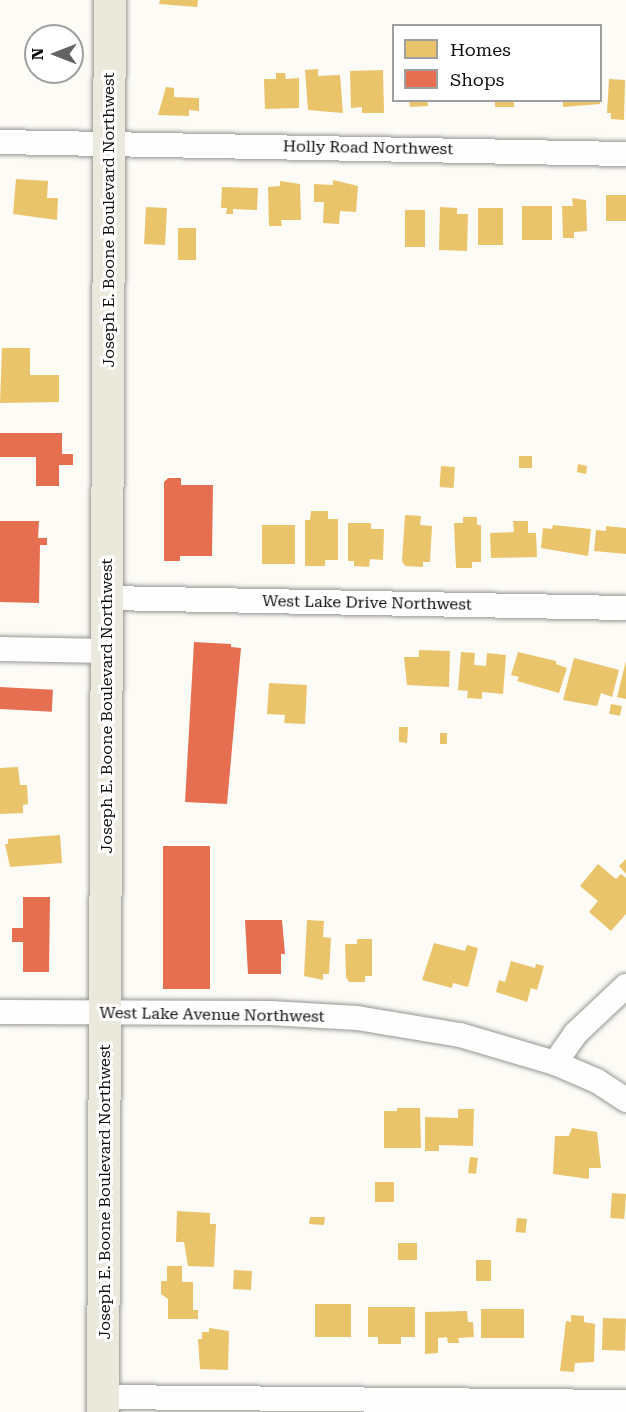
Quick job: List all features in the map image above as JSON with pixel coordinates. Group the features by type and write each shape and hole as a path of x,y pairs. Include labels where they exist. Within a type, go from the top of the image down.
{"main road":[{"name":"Joseph E. Boone Boulevard Northwest","path":"103,1405 110,0"}],"street":[{"name":"Holly Road Northwest","path":"0,142 626,154"},
{"name":"West Lake Drive Northwest","path":"108,598 626,608"},
{"path":"0,650 108,651"},
{"path":"555,1063 575,1034 626,986"},
{"name":"West Lake Avenue Northwest","path":"0,1012 270,1013 357,1018 460,1035 555,1063 597,1081 626,1100"},
{"path":"103,1405 626,1402"}],"building: Homes":[{"path":"160,0 198,0 197,7 159,4"},
{"path":"318,69 318,76 340,75 343,113 308,110 305,70"},
{"path":"383,70 384,113 362,113 362,107 351,108 350,71"},
{"path":"276,73 285,73 286,79 299,78 299,108 265,109 264,79 276,79"},
{"path":"609,79 625,80 624,120 611,119 611,113 607,113"},
{"path":"166,87 174,88 174,97 199,98 199,111 189,110 189,116 158,115"},
{"path":"409,102 427,102 428,106 410,107"},
{"path":"495,102 514,102 514,107 495,107"},
{"path":"563,102 600,102 600,104 563,107"},
{"path":"16,179 48,181 47,198 58,198 57,220 13,214"},
{"path":"333,180 358,186 356,212 340,211 339,224 323,223 324,202 314,202 314,184 333,185"},
{"path":"280,181 300,184 301,220 281,220 282,226 269,226 268,187 280,186"},
{"path":"222,187 258,188 257,210 233,209 233,214 226,214 227,208 221,208"},
{"path":"606,195 626,195 626,221 606,221"},
{"path":"572,198 586,200 587,231 574,232 574,238 563,238 562,206 573,206"},
{"path":"522,206 552,206 552,240 522,240"},
{"path":"146,207 167,208 165,245 144,244"},
{"path":"440,207 457,208 457,214 468,214 467,251 439,250"},
{"path":"478,208 503,208 503,245 478,245"},
{"path":"405,210 425,210 425,247 405,247"},
{"path":"178,228 196,228 196,260 178,260"},
{"path":"2,348 30,348 30,375 59,375 59,402 0,403"},
{"path":"519,456 532,456 532,468 519,468"},
{"path":"578,464 587,466 586,474 577,472"},
{"path":"441,466 455,467 454,488 440,487"},
{"path":"311,511 328,511 328,519 338,519 338,560 325,560 325,566 305,566 305,520 310,520"},
{"path":"405,515 421,516 420,525 432,526 430,562 423,562 423,567 405,566 402,561"},
{"path":"463,517 477,517 477,525 481,525 481,562 472,562 472,568 456,568 454,523 463,523"},
{"path":"513,521 528,521 528,533 536,533 537,557 491,558 490,533 514,532"},
{"path":"348,523 371,523 371,529 384,529 383,560 370,559 369,567 354,566 354,561 348,561"},
{"path":"262,525 295,525 295,564 262,564"},
{"path":"553,525 591,529 588,556 541,548 543,528 552,529"},
{"path":"606,526 626,528 626,554 594,551 596,530 606,531"},
{"path":"419,650 450,651 449,687 407,685 404,657 419,657"},
{"path":"461,652 475,653 474,665 486,666 487,653 506,655 503,694 482,692 482,699 467,698 468,691 458,690"},
{"path":"518,652 556,661 556,664 567,668 559,693 517,681 519,677 511,675"},
{"path":"574,658 619,670 612,697 601,693 597,706 563,700"},
{"path":"626,661 626,699 617,697"},
{"path":"269,683 307,685 305,724 284,723 285,715 267,714"},
{"path":"611,704 622,706 620,716 609,714"},
{"path":"399,727 408,727 407,743 399,742"},
{"path":"440,733 447,733 447,744 440,744"},
{"path":"18,767 20,785 27,785 28,804 23,805 23,813 0,814 0,768"},
{"path":"60,835 62,863 10,867 5,844 8,844 8,839"},
{"path":"626,859 626,874 619,866"},
{"path":"598,864 616,879 621,874 626,878 626,914 611,931 589,912 598,901 580,886"},
{"path":"307,920 324,921 323,937 331,938 329,974 323,974 323,980 304,976"},
{"path":"357,939 372,939 372,976 365,976 365,982 349,982 346,977 345,944 357,944"},
{"path":"434,943 465,951 467,945 478,948 468,987 453,983 452,988 422,980"},
{"path":"511,961 535,968 536,964 544,966 537,990 531,988 527,1002 496,992 499,980 505,982"},
{"path":"397,1108 420,1108 421,1148 384,1148 384,1111 397,1111"},
{"path":"458,1109 474,1109 473,1146 439,1145 439,1151 425,1151 425,1117 458,1118"},
{"path":"572,1128 597,1132 601,1168 589,1168 589,1179 553,1174 555,1136 569,1136"},
{"path":"470,1157 478,1158 476,1174 468,1173"},
{"path":"375,1182 394,1182 394,1202 375,1202"},
{"path":"612,1193 626,1194 624,1219 610,1218"},
{"path":"177,1211 210,1213 210,1224 216,1224 214,1267 188,1266 184,1242 176,1242"},
{"path":"310,1217 325,1217 324,1225 309,1224"},
{"path":"517,1218 527,1219 525,1233 516,1232"},
{"path":"398,1243 417,1243 417,1260 398,1260"},
{"path":"476,1260 491,1260 491,1281 476,1281"},
{"path":"167,1266 182,1266 182,1282 193,1282 193,1310 198,1310 198,1319 168,1319 168,1299 161,1294 161,1281 167,1281"},
{"path":"234,1270 252,1271 251,1290 233,1289"},
{"path":"315,1304 351,1304 351,1337 315,1337"},
{"path":"368,1307 415,1307 415,1337 401,1337 401,1344 378,1344 378,1337 368,1337"},
{"path":"481,1309 524,1309 524,1338 481,1338"},
{"path":"467,1311 468,1322 473,1322 474,1337 458,1338 459,1343 448,1343 447,1337 438,1338 438,1353 425,1354 425,1312"},
{"path":"571,1315 584,1316 584,1322 595,1324 594,1362 575,1363 574,1372 560,1371 566,1321 571,1322"},
{"path":"603,1318 626,1319 625,1351 602,1350"},
{"path":"209,1328 229,1331 228,1370 200,1369 198,1339 202,1339 202,1332 209,1332"}],"building: Shops":[{"path":"0,433 62,433 62,454 73,454 73,465 59,465 59,486 36,486 36,457 0,457"},
{"path":"168,478 181,478 181,485 213,485 212,556 180,556 180,561 164,561 164,482"},
{"path":"0,521 39,521 38,538 47,538 47,545 40,545 39,603 0,602"},
{"path":"194,642 231,644 231,647 241,648 227,804 185,802"},
{"path":"0,687 53,690 52,712 0,709"},
{"path":"163,846 210,846 210,989 163,989"},
{"path":"23,897 50,897 49,972 23,972 23,942 12,942 12,928 23,928"},
{"path":"245,920 282,920 285,954 281,954 281,974 248,974"}]}
